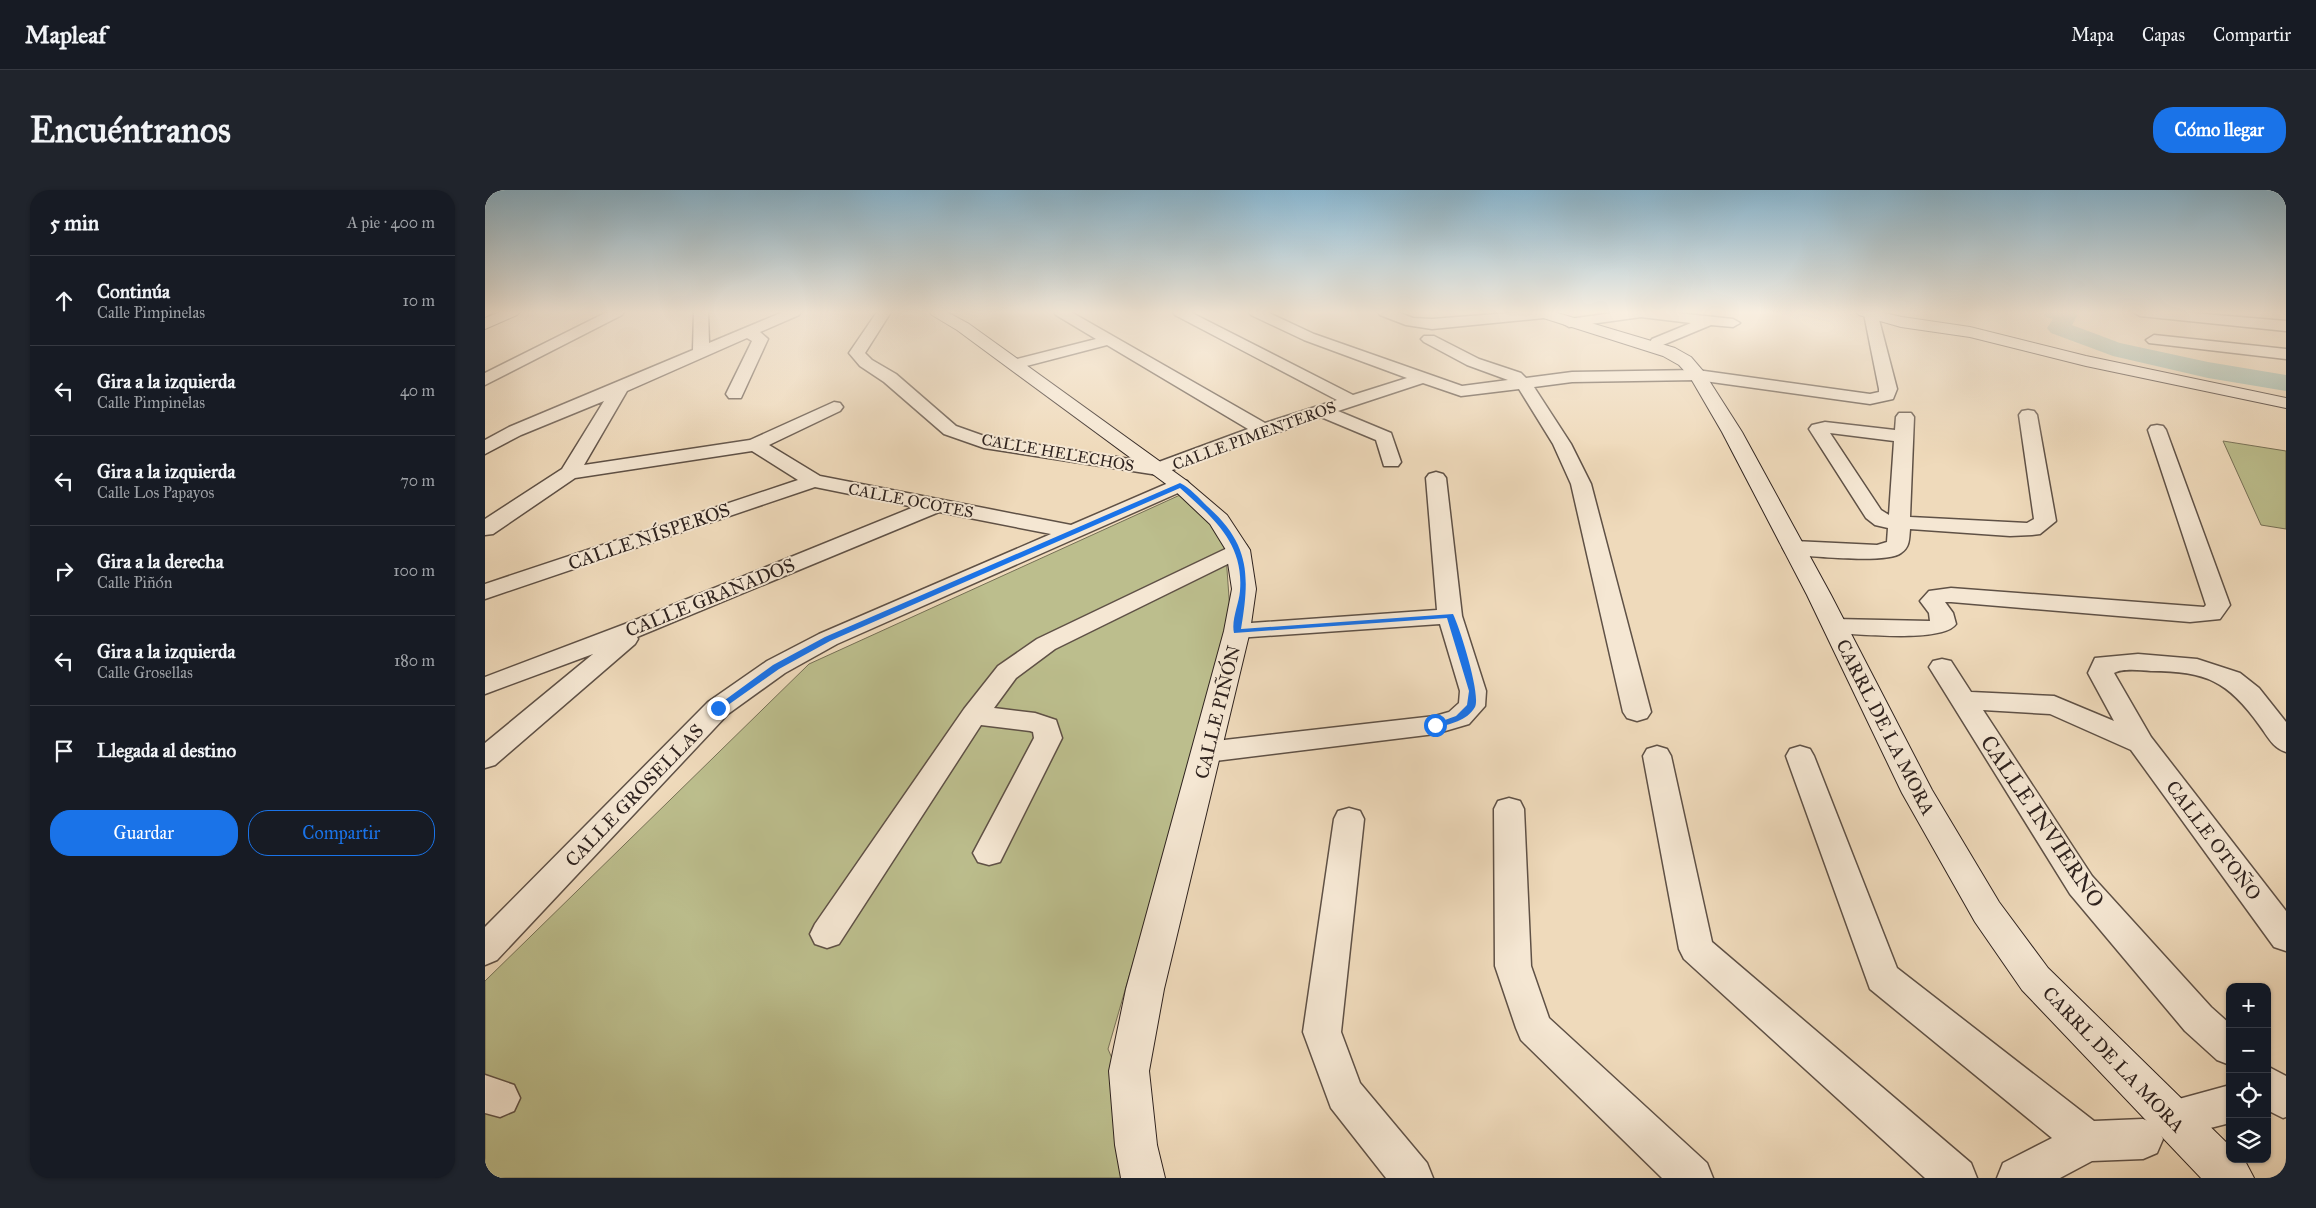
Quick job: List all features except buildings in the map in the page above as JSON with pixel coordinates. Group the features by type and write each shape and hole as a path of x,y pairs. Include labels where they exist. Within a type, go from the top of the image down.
{"street":[{"path":"485,380 527,358"},
{"path":"485,448 515,431 687,358"},
{"path":"735,394 751,358"},
{"name":"CALLE HELECHOS","path":"862,358 890,378 950,430 984,442 1169,477"},
{"name":"CALLE PIÑÓN","path":"1008,358 1169,477 1219,520 1239,550 1244,589 1237,631 1145,989 1129,1071 1137,1145 1143,1178"},
{"path":"1015,364 1038,358"},
{"path":"1141,358 1263,430"},
{"name":"CALLE PIMENTEROS","path":"1269,358 1351,401"},
{"path":"1368,358 1461,390 1572,377 1697,375 1856,398 1881,398 1887,395 1888,389 1879,358"},
{"path":"1466,358 1515,377 1524,384 1562,444 1581,484 1637,712"},
{"name":"CARRL DE LA MORA","path":"1680,358 1685,361 1697,375 1732,432 1835,626 1918,793 1987,912 2035,979 2157,1129 2232,1178"},
{"path":"2074,358 2286,403"},
{"name":"CALLE PIMENTEROS","path":"1169,477 1263,430 1423,378"},
{"path":"569,473 619,388"},
{"path":"485,529 569,473 755,445 834,407"},
{"path":"1322,411 1384,437 1391,462"},
{"path":"1794,548 1877,552 1892,550 1898,544 1897,523 1904,427 1825,426 1818,429 1873,514 1883,521 1897,523 2010,530 2033,529 2045,521 2028,415"},
{"path":"1835,626 1931,628 1944,624 1941,613 1932,601 1937,596 1951,595 2190,615 2211,614 2218,604 2157,430"},
{"name":"CALLE OCOTES","path":"755,445 814,481 934,506 1075,532"},
{"name":"CALLE GROSELLAS","path":"485,950 718,708 776,667 828,639 1075,532 1169,477"},
{"path":"1207,752 1435,725 1459,718 1471,706 1473,691 1450,616 1436,478"},
{"name":"CALLE NÍSPEROS","path":"485,592 814,481"},
{"name":"CALLE GRANADOS","path":"485,686 641,626 934,506"},
{"path":"827,934 975,715 1007,672 1046,644 1239,550"},
{"path":"1237,631 1450,616"},
{"path":"485,758 641,626"},
{"name":"CALLE OTOÑO","path":"2286,742 2243,687 2221,672 2199,666 2125,662 2104,664 2101,673 2141,743 2286,937"},
{"name":"CALLE INVIERNO","path":"1942,667 2081,885 2198,1019 2226,1044"},
{"path":"1962,700 2054,705 2141,743"},
{"path":"975,715 1035,722 1046,727 1048,738 989,853"},
{"path":"1657,756 1696,949 1956,1178"},
{"path":"1800,756 1883,978 2088,1141"},
{"path":"1509,809 1513,966 1534,1028 1691,1178"},
{"path":"1349,819 1322,1032 1345,1095 1412,1178"},
{"path":"2018,1178 2088,1141 2157,1129 2226,1105"}],"green space":[{"path":"2223,441 2286,451 2286,529 2261,525"},
{"path":"1180,495 1224,528 1231,625 1108,1049 1163,1178 485,1178 485,981 809,664"}],"waterway":[{"path":"2154,358 2208,370 2286,383"}],"route":[{"path":"718,708 776,667 828,639 1180,485 1219,520 1239,550 1244,589 1237,631 1450,616 1473,691 1471,706 1459,718 1435,725"}]}
